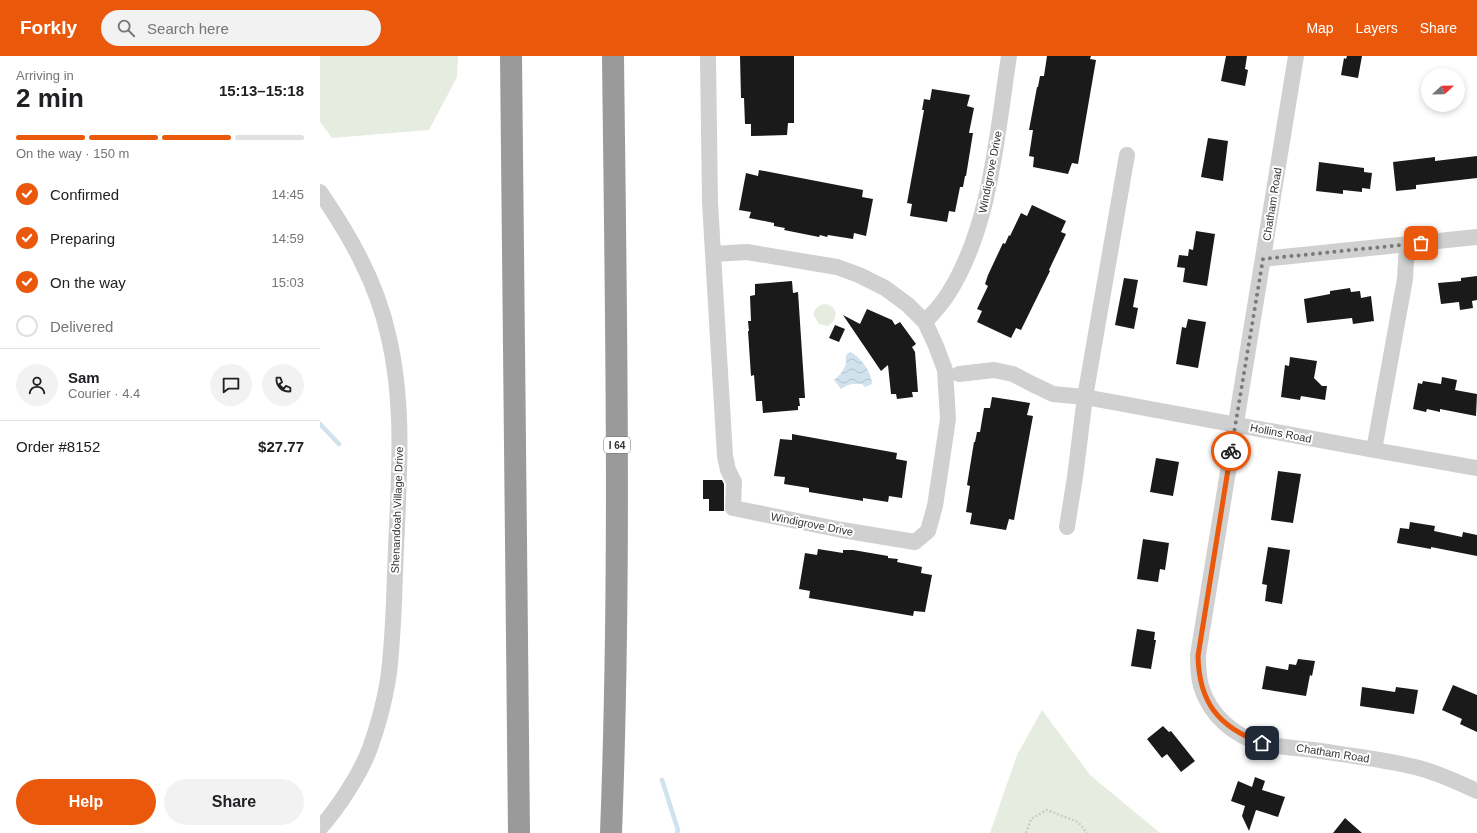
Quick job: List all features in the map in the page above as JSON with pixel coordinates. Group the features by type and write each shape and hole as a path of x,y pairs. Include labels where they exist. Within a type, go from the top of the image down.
{"highway":[{"path":"511,56 519,833"},
{"name":"I 64","path":"611,833 618,534 613,56"}],"street":[{"name":"Windigrove Drive","path":"708,56 710,202 713,254 725,456 728,470 734,482 734,508 842,530 916,542 928,531 935,506 948,419 945,370 925,322 908,305 885,288 859,275 836,268 747,252 713,254"},
{"name":"Windigrove Drive","path":"925,322 948,294 963,267 975,239 984,209 1009,56"},
{"name":"Chatham Road","path":"1296,56 1198,656 1198,672 1201,686 1207,702 1217,716 1230,728 1244,737 1262,743 1349,755 1415,767 1447,777 1477,791"},
{"path":"1067,527 1075,478 1085,397 1127,155"},
{"name":"Shenandoah Village Drive","path":"320,192 358,253 379,301 394,361 399,417 400,460 391,641 388,680 382,709 369,750 356,775 343,797 320,828"},
{"path":"1263,259 1477,237"},
{"path":"1374,450 1405,279 1407,244"},
{"name":"Hollins Road","path":"959,374 994,370 1007,372 1053,394 1085,397 1477,468"}],"path":[{"path":"1026,833 1031,819 1047,810 1078,822 1088,833"}],"shaded area":[{"path":"320,56 458,56 457,77 429,130 332,138 320,122"},
{"path":"825,304 833,307 836,314 834,320 828,326 819,324 813,314 818,307"},
{"path":"1042,710 1090,775 1160,833 990,833 1017,755"}],"water":[{"path":"850,352 858,358 868,370 872,384 865,387 862,384 851,384 841,389 834,380 844,368 846,363 846,355"}],"building":[{"path":"740,56 794,56 794,123 788,123 787,135 751,136 751,124 745,124 744,98 741,98"},
{"path":"1047,56 1091,56 1090,59 1096,60 1078,164 1072,163 1068,174 1033,167 1034,157 1029,156 1033,130 1029,130 1037,87 1040,76 1044,76"},
{"path":"1226,56 1247,56 1245,69 1248,70 1245,86 1221,81"},
{"path":"1347,56 1362,56 1358,78 1341,75 1344,58 1346,59"},
{"path":"932,89 970,95 967,106 974,108 969,133 973,133 966,176 963,187 960,187 955,212 949,211 947,222 910,216 912,204 907,203 924,110 922,110 924,99 930,100"},
{"path":"1208,138 1228,141 1223,181 1201,177"},
{"path":"1477,156 1477,178 1416,185 1416,189 1396,191 1393,162 1435,157 1435,161"},
{"path":"1319,162 1364,168 1364,172 1372,173 1370,189 1362,188 1362,192 1343,190 1343,194 1316,191"},
{"path":"759,170 863,190 862,197 873,199 866,236 854,233 853,239 828,235 827,237 820,235 819,237 784,230 785,228 774,226 774,223 749,218 751,212 739,210 746,173 758,176"},
{"path":"1032,205 1066,221 1061,232 1066,234 1049,270 1050,271 1021,330 1016,328 1011,338 977,322 982,311 977,309 988,286 985,284 988,275 1003,243 1005,244 1009,235 1010,236 1021,213 1027,216"},
{"path":"1196,231 1215,234 1207,286 1183,282 1185,268 1177,267 1179,255 1188,256 1189,249 1193,250"},
{"path":"1477,276 1477,300 1472,301 1473,308 1460,310 1459,302 1441,304 1438,283 1461,281 1461,278"},
{"path":"1124,278 1138,280 1133,307 1138,308 1134,329 1115,325"},
{"path":"792,281 793,293 798,292 805,398 799,398 800,406 798,406 798,410 763,413 762,401 756,401 754,375 751,376 748,331 748,321 751,321 750,296 755,295 755,284"},
{"path":"1350,288 1351,292 1360,291 1361,298 1371,296 1374,321 1353,324 1352,318 1307,323 1304,299 1330,294 1330,291"},
{"path":"867,309 892,320 895,325 900,322 916,344 912,347 915,352 918,392 912,392 913,397 897,399 896,394 891,394 888,365 881,371 843,315 860,324"},
{"path":"1188,319 1206,322 1198,368 1176,364 1182,327 1186,328"},
{"path":"835,325 845,329 839,342 829,338"},
{"path":"1290,357 1317,361 1314,378 1322,386 1327,386 1325,400 1301,396 1300,400 1281,397 1285,365 1289,366"},
{"path":"1442,377 1457,380 1455,390 1477,394 1476,416 1440,409 1440,412 1427,409 1426,412 1413,409 1418,383 1422,384 1423,381 1441,384"},
{"path":"992,397 1030,403 1027,415 1033,416 1014,520 1009,519 1006,530 970,524 972,513 966,512 970,486 967,485 974,442 977,432 980,432 984,408 990,408"},
{"path":"792,434 897,453 896,459 907,461 902,498 889,496 888,502 863,498 863,501 809,492 809,488 784,484 785,477 774,476 780,439 792,440"},
{"path":"1156,458 1179,462 1173,496 1150,492"},
{"path":"1278,471 1301,474 1293,523 1271,520"},
{"path":"703,480 722,480 724,484 724,511 709,511 709,499 703,499"},
{"path":"1410,522 1435,526 1434,531 1462,537 1463,532 1477,535 1477,556 1431,547 1431,549 1397,543 1400,528 1409,529"},
{"path":"1143,539 1169,543 1165,570 1160,569 1158,582 1137,579"},
{"path":"1268,547 1290,550 1282,604 1265,601 1267,585 1262,584"},
{"path":"818,549 843,553 843,550 853,550 888,556 888,558 898,559 897,562 922,567 921,573 932,575 925,612 914,611 913,616 809,598 810,591 799,589 805,553 817,555"},
{"path":"1137,629 1155,632 1154,640 1156,640 1151,669 1131,666"},
{"path":"1298,659 1315,661 1312,676 1310,675 1306,696 1262,689 1266,666 1288,670 1289,664 1296,665"},
{"path":"1453,685 1477,695 1477,732 1460,724 1462,719 1442,710"},
{"path":"1362,687 1395,692 1396,687 1418,690 1414,714 1360,706"},
{"path":"1163,726 1169,732 1171,731 1195,761 1181,772 1167,754 1162,758 1147,739"},
{"path":"1255,777 1265,781 1262,790 1285,797 1278,817 1256,810 1249,831 1242,816 1245,806 1231,801 1238,781 1252,787"},
{"path":"1345,818 1362,833 1333,833"}],"waterway":[{"path":"320,424 339,444"},
{"path":"662,780 678,830 677,833"}],"way so far":[{"path":"1231,451 1263,259 1421,243"}],"route":[{"path":"1231,451 1198,656 1198,672 1207,702 1217,716 1230,728 1244,737 1262,743"}]}
